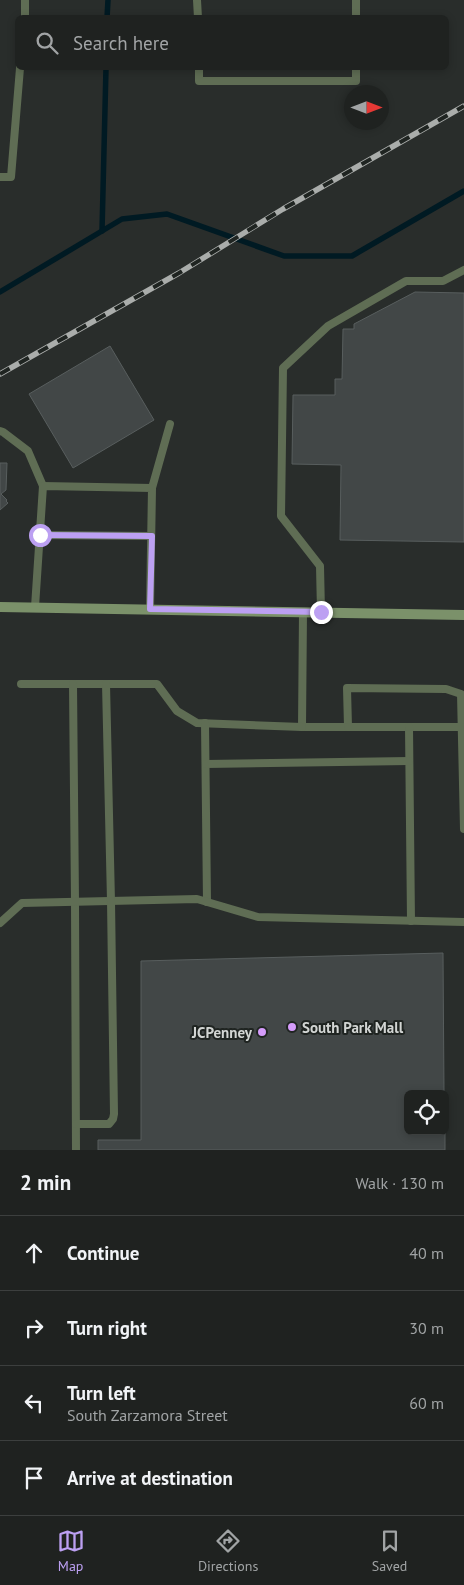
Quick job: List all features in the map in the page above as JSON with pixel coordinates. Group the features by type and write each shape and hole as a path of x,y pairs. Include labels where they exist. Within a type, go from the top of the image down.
{"main road":[{"path":"0,607 464,615"}],"lane":[{"path":"25,0 25,15"},
{"path":"197,0 198,15"},
{"path":"356,0 356,15"},
{"path":"0,177 12,177 20,70"},
{"path":"198,70 199,81 356,81 356,70"},
{"path":"321,612 320,566 281,516 283,368 328,326 406,281 443,281 464,270"},
{"path":"150,609 152,488 170,424"},
{"path":"0,431 28,451 43,486 35,607"},
{"path":"43,486 152,488"},
{"path":"40,535 152,536"},
{"path":"302,727 304,612"},
{"path":"21,684 157,684 177,711 197,722 205,723 302,727 462,727"},
{"path":"72,684 76,902 76,1150"},
{"path":"76,1124 109,1124 114,1114 106,684"},
{"path":"348,727 346,688 446,689 462,694 464,829"},
{"path":"205,723 207,902"},
{"path":"409,727 411,921"},
{"path":"206,764 409,761"},
{"path":"0,923 22,903 197,899 258,917 464,922"}],"building":[{"path":"415,292 464,293 464,542 340,540 341,465 292,464 293,395 335,395 335,379 342,379 343,329 354,329 354,324"},
{"path":"110,346 154,420 73,468 29,394"},
{"path":"0,463 7,463 6,490 1,494 8,503 0,510"},
{"name":"South Park Mall","path":"443,953 444,1090 404,1090 404,1135 445,1135 445,1150 98,1150 98,1140 141,1140 141,961"}],"waterway":[{"path":"107,15 108,0"},
{"path":"102,231 106,70"},
{"path":"0,292 122,219 167,214 284,256 352,256 464,191"}],"railway":[{"path":"0,374 179,273 283,209 464,106"}],"place":[{"name":"South Park Mall","path":"292,1027"},
{"name":"JCPenney","path":"262,1032"}],"route":[{"path":"40,535 152,536 150,609 321,612"}]}
